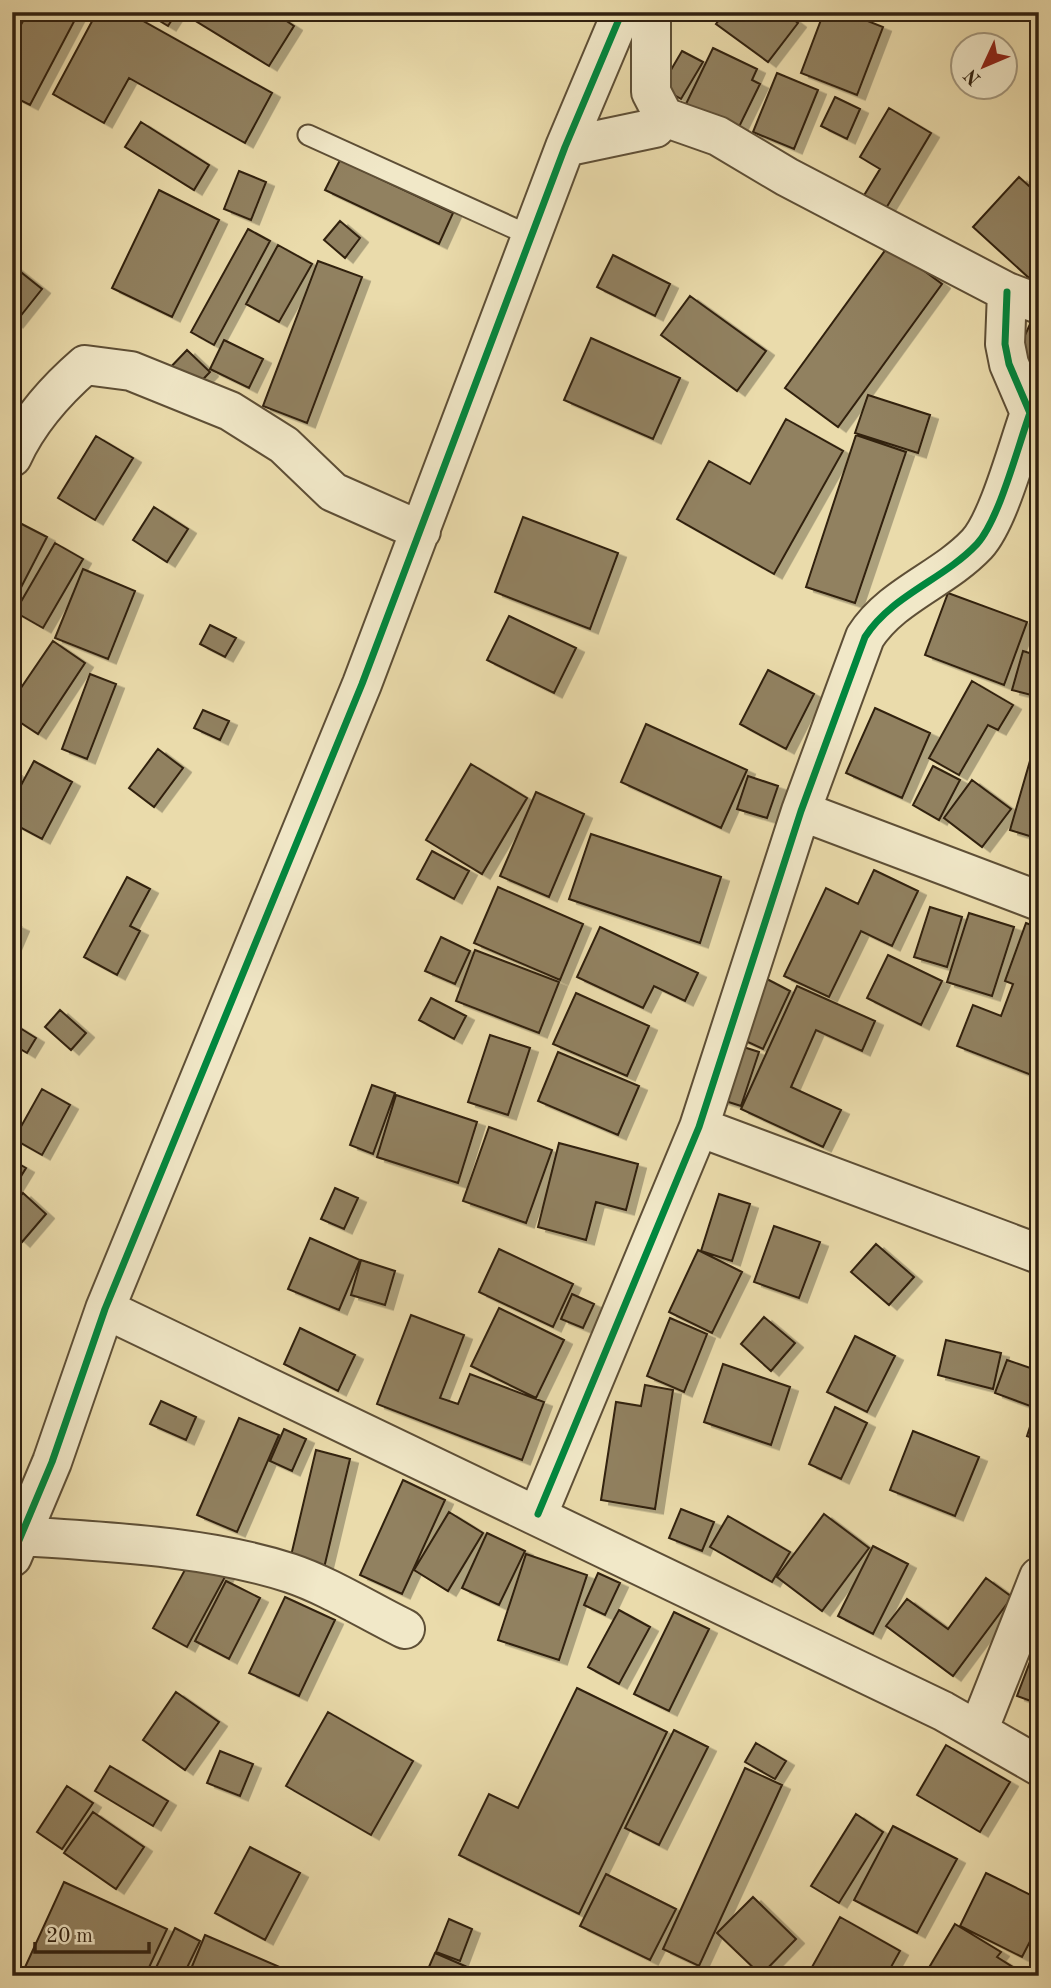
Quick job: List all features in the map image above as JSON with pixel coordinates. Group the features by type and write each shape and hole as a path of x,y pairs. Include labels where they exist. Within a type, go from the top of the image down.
{"street":[{"path":"405,1629 291,1573 224,1557 112,1542 16,1546 24,1492 52,1462 105,1309 362,684 565,147 622,12"},
{"path":"538,1514 699,1127 801,810 865,637 879,617 954,565 979,541 991,519 1030,413 1009,364 1005,344 1023,298 787,177 718,136 664,117 651,92 651,12"},
{"path":"565,147 655,128 664,117"},
{"path":"12,457 22,437 54,392 85,365 131,371 230,411 284,445 333,492 421,531"},
{"path":"801,810 1039,901"},
{"path":"699,1127 1039,1254"},
{"path":"105,1309 538,1514 943,1711 1039,1766"},
{"path":"978,1731 1039,1577"}],"lane":[{"path":"308,135 531,236"}],"building":[{"path":"28,12 79,12 30,105 12,96 12,41"},
{"path":"97,12 127,12 272,93 245,143 129,78 104,123 53,94"},
{"path":"145,12 177,12 168,26"},
{"path":"181,12 273,12 294,26 269,66"},
{"path":"725,12 784,12 798,23 768,62 716,24"},
{"path":"824,12 845,12 883,27 857,95 801,73"},
{"path":"713,48 757,69 752,80 760,84 737,131 685,106"},
{"path":"682,51 703,62 681,99 661,87"},
{"path":"777,73 818,90 794,149 753,132"},
{"path":"835,97 860,109 847,139 821,126"},
{"path":"889,108 931,133 882,215 860,202 880,169 860,157"},
{"path":"141,122 209,165 194,190 125,147"},
{"path":"340,160 453,213 439,244 325,190"},
{"path":"239,171 266,182 251,220 224,209"},
{"path":"1019,177 1039,195 1039,268 1029,278 973,227"},
{"path":"159,190 219,220 172,317 112,288"},
{"path":"340,221 360,238 345,258 324,240"},
{"path":"248,229 270,241 214,345 191,332"},
{"path":"278,245 312,264 279,322 246,304"},
{"path":"889,245 942,284 838,427 785,388"},
{"path":"613,255 670,284 655,316 597,287"},
{"path":"318,261 362,277 307,423 263,406"},
{"path":"12,265 42,289 15,323 12,321"},
{"path":"690,296 766,351 737,391 661,335"},
{"path":"1031,322 1039,325 1039,370 1014,359"},
{"path":"591,338 680,378 653,439 564,400"},
{"path":"224,340 263,359 249,388 210,369"},
{"path":"187,350 210,372 190,393 166,372"},
{"path":"868,395 930,415 918,453 855,433"},
{"path":"786,419 843,451 774,574 677,519 709,461 750,484"},
{"path":"856,435 906,452 855,603 806,587"},
{"path":"96,436 133,458 95,520 58,498"},
{"path":"154,507 188,529 167,562 133,540"},
{"path":"523,517 618,553 590,629 495,592"},
{"path":"12,519 47,537 12,605"},
{"path":"55,543 83,559 43,628 15,612"},
{"path":"83,569 135,591 108,659 55,638"},
{"path":"948,593 1027,622 1004,685 925,655"},
{"path":"509,616 576,648 554,693 487,660"},
{"path":"210,625 236,638 225,657 200,644"},
{"path":"53,641 85,663 38,734 12,717 12,701"},
{"path":"1023,651 1039,656 1039,697 1012,690"},
{"path":"768,670 814,694 786,749 740,724"},
{"path":"90,674 116,684 87,759 62,749"},
{"path":"972,681 1013,705 998,730 988,725 959,775 929,758"},
{"path":"875,708 930,733 902,798 846,773"},
{"path":"203,710 229,721 220,740 194,728"},
{"path":"646,724 747,770 721,828 621,782"},
{"path":"1034,747 1039,749 1039,839 1010,830"},
{"path":"158,749 183,768 154,807 129,788"},
{"path":"34,761 72,782 42,839 12,823 12,802"},
{"path":"471,764 527,798 482,874 426,840"},
{"path":"933,766 960,780 939,820 913,805"},
{"path":"12,771 21,776 12,792"},
{"path":"748,776 778,786 767,818 737,809"},
{"path":"972,780 1011,809 982,847 944,818"},
{"path":"536,792 584,814 549,897 500,876"},
{"path":"591,834 721,877 700,943 569,899"},
{"path":"432,851 469,871 454,899 417,879"},
{"path":"874,870 918,891 892,946 861,931 829,997 784,976 826,888 858,904"},
{"path":"127,877 150,889 130,926 140,931 117,975 84,957"},
{"path":"498,887 583,924 560,980 474,943"},
{"path":"930,907 962,917 947,967 914,957"},
{"path":"969,913 1014,927 992,996 947,982"},
{"path":"12,923 21,927 12,948"},
{"path":"1026,923 1039,928 1039,1062 1034,1076 957,1046 973,1005 1001,1016 1013,984 1005,981"},
{"path":"600,927 698,973 685,1001 654,986 643,1008 577,977"},
{"path":"441,937 470,951 455,984 425,971"},
{"path":"475,950 559,982 539,1033 456,1001"},
{"path":"888,955 942,981 921,1025 867,998"},
{"path":"765,978 790,991 763,1049 737,1037"},
{"path":"797,986 875,1021 862,1051 816,1030 791,1087 841,1110 823,1147 741,1109"},
{"path":"576,993 649,1026 627,1076 553,1044"},
{"path":"431,998 466,1016 454,1039 419,1020"},
{"path":"60,1010 86,1033 71,1050 45,1027"},
{"path":"12,1023 36,1038 27,1053 12,1044"},
{"path":"490,1035 530,1048 508,1115 468,1102"},
{"path":"734,1044 759,1052 741,1106 716,1098"},
{"path":"558,1052 639,1086 618,1135 538,1101"},
{"path":"372,1085 395,1093 373,1154 350,1145"},
{"path":"42,1089 70,1105 42,1155 14,1139"},
{"path":"396,1095 477,1122 458,1183 377,1157"},
{"path":"489,1127 552,1150 526,1223 463,1201"},
{"path":"559,1143 638,1164 626,1210 596,1202 586,1240 538,1227"},
{"path":"12,1160 26,1168 12,1191"},
{"path":"335,1188 358,1198 344,1229 321,1219"},
{"path":"23,1193 46,1214 22,1242 12,1233 12,1205"},
{"path":"719,1194 750,1204 732,1261 701,1251"},
{"path":"774,1226 820,1242 799,1298 754,1282"},
{"path":"310,1238 360,1260 339,1310 288,1289"},
{"path":"876,1244 914,1277 889,1305 851,1272"},
{"path":"499,1249 573,1284 553,1327 479,1292"},
{"path":"698,1250 742,1272 712,1333 669,1312"},
{"path":"361,1260 395,1271 385,1305 351,1295"},
{"path":"572,1294 594,1304 583,1328 561,1319"},
{"path":"499,1308 564,1340 536,1398 471,1366"},
{"path":"411,1315 464,1335 440,1398 458,1404 470,1374 544,1402 522,1460 377,1404"},
{"path":"764,1317 795,1343 771,1371 741,1344"},
{"path":"670,1318 707,1334 684,1392 647,1376"},
{"path":"300,1328 355,1355 338,1391 284,1364"},
{"path":"855,1336 895,1356 867,1412 827,1392"},
{"path":"946,1340 1001,1353 993,1389 938,1375"},
{"path":"1007,1360 1039,1371 1039,1440 1027,1436 1036,1408 995,1393"},
{"path":"723,1364 790,1387 771,1445 704,1422"},
{"path":"645,1385 673,1390 655,1509 601,1500 616,1402 641,1406"},
{"path":"161,1401 196,1417 186,1440 150,1424"},
{"path":"835,1407 867,1423 841,1479 809,1464"},
{"path":"239,1418 279,1435 237,1532 197,1515"},
{"path":"284,1429 306,1439 292,1471 270,1461"},
{"path":"913,1431 979,1457 955,1516 890,1490"},
{"path":"316,1450 350,1459 324,1568 290,1560"},
{"path":"403,1480 445,1500 402,1594 360,1575"},
{"path":"681,1509 714,1522 702,1551 669,1538"},
{"path":"449,1512 483,1533 448,1591 414,1570"},
{"path":"824,1514 869,1548 822,1611 777,1577"},
{"path":"728,1516 790,1552 772,1582 710,1547"},
{"path":"487,1533 525,1551 499,1605 462,1588"},
{"path":"873,1546 908,1564 873,1634 838,1616"},
{"path":"526,1554 587,1575 559,1660 498,1640"},
{"path":"192,1557 226,1575 187,1647 153,1628"},
{"path":"598,1573 620,1583 605,1615 584,1605"},
{"path":"986,1578 1012,1597 953,1676 886,1626 907,1599 948,1629"},
{"path":"226,1581 260,1598 229,1659 195,1641"},
{"path":"285,1597 335,1620 299,1696 249,1673"},
{"path":"619,1610 650,1627 619,1684 588,1667"},
{"path":"674,1612 709,1629 669,1711 634,1694"},
{"path":"1039,1638 1039,1704 1017,1696"},
{"path":"577,1688 667,1732 579,1914 459,1855 489,1794 518,1808"},
{"path":"176,1692 219,1722 185,1770 143,1740"},
{"path":"328,1712 413,1761 371,1835 286,1786"},
{"path":"674,1730 708,1747 659,1845 625,1828"},
{"path":"756,1743 786,1761 775,1779 745,1762"},
{"path":"946,1745 1010,1782 980,1832 917,1795"},
{"path":"220,1751 253,1764 240,1796 207,1783"},
{"path":"110,1766 168,1801 153,1826 95,1791"},
{"path":"745,1768 782,1785 699,1966 663,1949"},
{"path":"67,1786 93,1803 62,1849 37,1832"},
{"path":"93,1812 144,1847 116,1889 64,1853"},
{"path":"856,1814 883,1832 839,1903 811,1886"},
{"path":"893,1826 957,1859 917,1933 854,1900"},
{"path":"250,1847 300,1873 265,1940 215,1913"},
{"path":"986,1873 1039,1899 1039,1924 1022,1957 960,1926"},
{"path":"606,1874 676,1909 650,1960 580,1926"},
{"path":"64,1882 167,1929 145,1976 21,1976"},
{"path":"753,1897 796,1939 761,1975 717,1933"},
{"path":"840,1917 900,1951 886,1976 807,1976"},
{"path":"449,1919 472,1929 460,1961 436,1952"},
{"path":"955,1924 1001,1952 997,1957 1027,1976 934,1976 927,1971"},
{"path":"175,1928 200,1941 183,1976 152,1976"},
{"path":"205,1935 282,1968 279,1976 188,1976"},
{"path":"435,1953 488,1976 425,1976"}],"cycle path":[{"path":"12,1557 52,1462 105,1309 362,684 565,147 622,12"},
{"path":"538,1514 699,1127 801,811 865,637 889,610 964,557 977,544 1000,501 1030,413 1009,364 1005,344 1007,292"}]}
